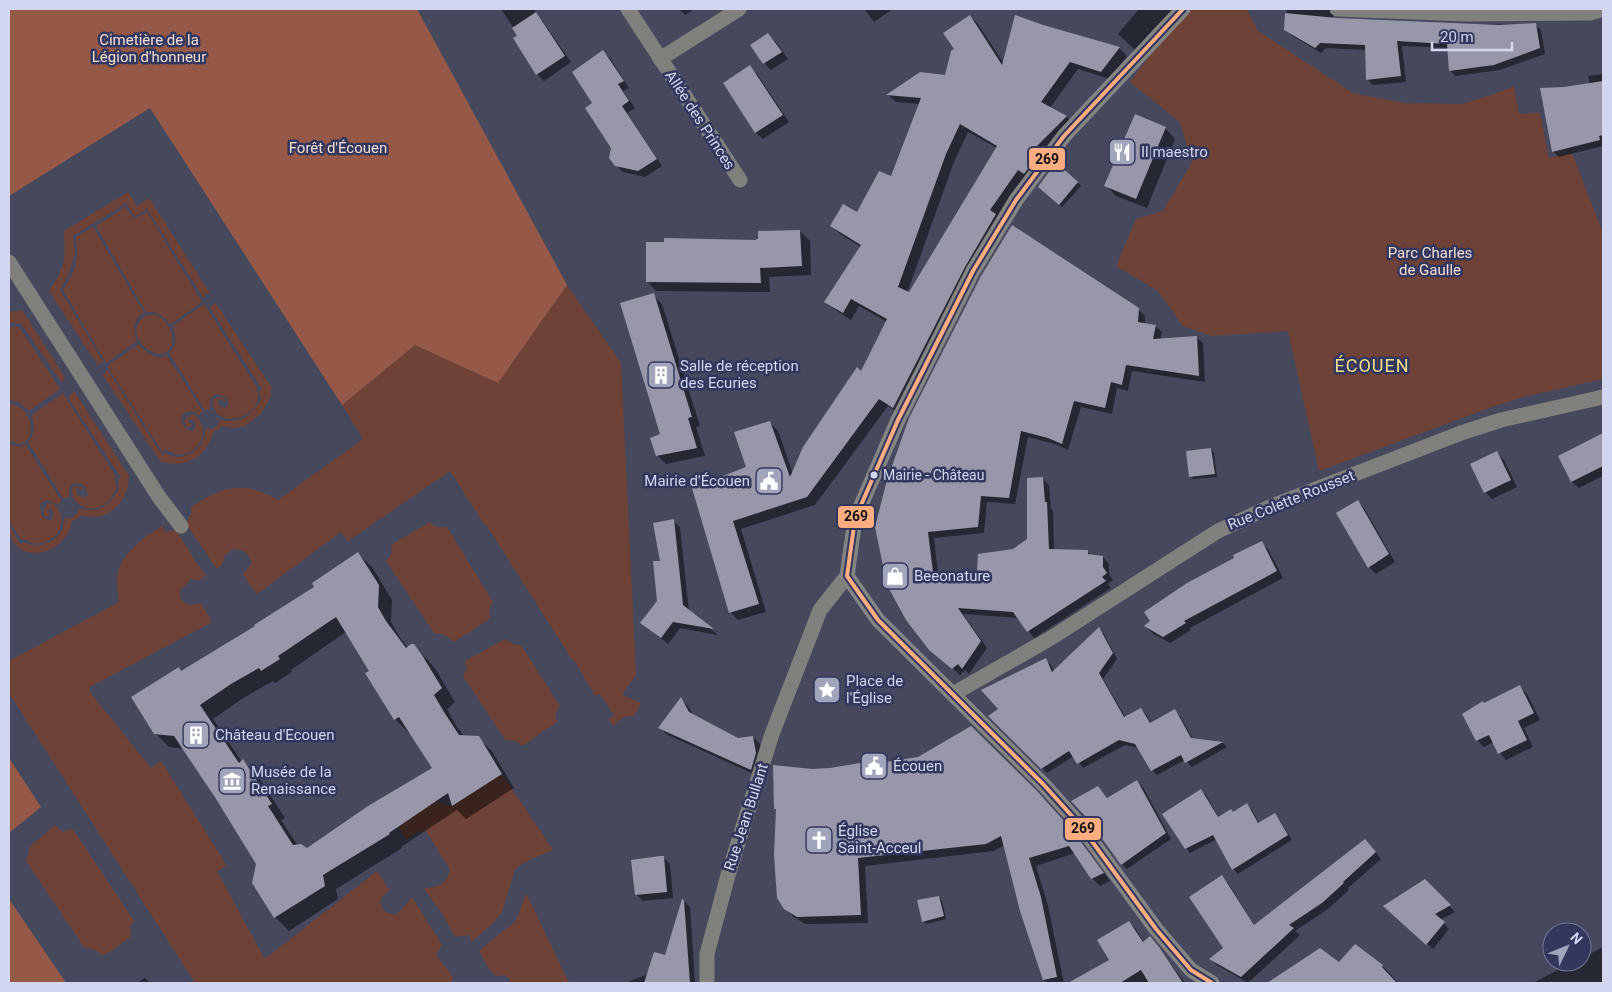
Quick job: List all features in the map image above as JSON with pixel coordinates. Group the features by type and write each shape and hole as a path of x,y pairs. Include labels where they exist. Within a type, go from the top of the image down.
{"main road":[{"path":"1183,9 1064,136 1016,200 973,271 898,420 855,519 847,576 878,620 1044,785 1080,825 1156,929 1191,970 1212,983"}],"street":[{"name":"Allée des Princes","path":"628,9 740,180"},
{"name":"Allée des Princes","path":"660,59 739,9"},
{"path":"1337,9 1466,14 1590,14 1603,9"},
{"path":"9,262 159,497 181,526"},
{"name":"Rue Colette Rousset","path":"953,694 1051,638 1218,530 1272,506 1461,433 1502,420 1603,397"},
{"name":"Rue Jean Bullant","path":"707,983 707,954 728,875 772,734 820,610 847,576"}],"green space":[{"name":"Forêt d'Écouen","path":"9,9 417,9 567,285 498,383 415,345 342,405 150,108 9,196"},
{"name":"Parc Charles de Gaulle","path":"1184,9 1247,9 1258,31 1353,93 1404,103 1462,104 1514,86 1519,114 1540,113 1549,158 1572,153 1603,233 1603,379 1523,397 1489,408 1319,471 1288,331 1212,336 1183,326 1158,291 1116,266 1136,219 1163,211 1192,162 1180,122 1130,82"},
{"path":"128,192 137,206 149,198 210,293 205,294 204,299 147,209 135,217 126,203 73,236 75,254 68,275 60,290 104,363 100,363 98,366 49,291 59,275 63,263 64,231"},
{"path":"125,207 134,219 147,212 202,302 171,324 160,315 146,312 96,226"},
{"path":"93,227 144,313 137,319 134,326 137,341 106,363 63,290 76,265 76,237"},
{"path":"567,285 621,363 636,675 622,695 641,703 634,716 623,717 613,726 609,719 614,715 600,694 595,696 575,661 573,661 450,471 348,541 341,532 257,594 243,574 252,563 245,552 233,549 225,555 222,565 217,569 186,524 192,512 190,508 212,495 233,488 254,490 278,500 363,439 342,405 415,345 498,383"},
{"path":"215,302 271,387 271,396 261,414 245,426 233,428 222,426 214,431 206,448 194,459 178,463 160,461 102,374 106,373 107,369 162,455 165,453 179,457 194,451 202,442 206,428 215,428 219,420 234,421 244,418 253,411 261,399 259,392 262,389 210,308"},
{"path":"204,304 257,388 257,402 252,410 244,416 227,418 219,415 214,409 213,399 221,397 225,399 226,402 219,399 217,403 224,409 229,405 227,397 217,394 212,396 210,410 205,410 169,353 175,340 173,326"},
{"path":"22,310 66,379 62,383 21,323 9,323 9,312"},
{"path":"147,315 159,316 165,321 172,336 172,343 168,351 161,354 153,352 139,340 136,331 139,323"},
{"path":"9,327 19,327 60,389 29,411 19,402 9,400"},
{"path":"139,344 145,351 154,356 160,358 166,355 203,411 200,413 200,416 195,412 189,411 182,414 181,420 185,428 193,431 196,425 193,420 187,422 192,424 190,427 186,427 185,420 194,414 201,422 202,439 191,451 175,454 167,450 162,451 107,366"},
{"path":"74,391 129,476 129,482 123,499 110,512 96,517 81,515 72,521 70,530 60,543 51,549 32,553 23,551 11,537 9,525 20,544 24,542 33,545 48,543 57,537 62,530 65,518 70,518 77,514 78,509 93,510 103,507 111,500 119,488 118,481 121,478 68,397"},
{"path":"63,393 116,477 114,479 117,487 111,498 97,508 86,508 74,499 72,488 75,486 84,488 84,490 77,488 76,492 79,496 83,498 88,495 85,486 81,484 70,485 69,498 64,499 28,442 31,439 34,426 32,415"},
{"path":"9,404 19,407 26,413 30,421 31,429 29,437 25,442 18,443 9,440"},
{"path":"9,444 19,447 25,444 61,500 59,505 47,500 41,503 40,509 45,519 51,520 54,514 51,509 48,509 46,512 49,511 49,516 45,517 43,511 47,504 53,503 58,508 61,520 61,526 55,536 43,543 35,544 21,539 9,521"},
{"path":"430,522 438,527 447,527 493,602 489,609 491,618 454,642 445,635 434,633 386,561 391,554 391,545"},
{"path":"162,526 166,532 176,530 206,575 200,580 190,579 186,586 180,589 181,598 188,605 201,603 212,622 90,687 89,691 151,768 161,761 227,866 217,871 263,956 266,958 377,871 390,891 382,897 381,906 383,909 391,914 397,914 412,897 442,945 436,955 453,977 452,983 195,983 9,693 9,661 119,602 117,578 122,562 140,541"},
{"path":"505,639 515,645 521,645 560,706 556,713 557,722 522,746 515,741 506,741 463,676 467,668 465,661"},
{"path":"9,758 41,807 9,833"},
{"path":"502,774 553,850 529,860 515,869 502,912 490,926 471,942 469,935 455,937 442,913 424,889 442,884 450,870 426,831 419,831 406,839 398,826 438,800 443,804 452,806"},
{"path":"55,825 62,832 73,829 134,921 130,927 131,937 103,956 96,950 84,947 26,861 29,847"},
{"path":"526,893 569,983 510,983 510,979 505,975 496,976 488,967 479,951 516,921"},
{"path":"9,899 64,980 66,983 9,983"}],"building":[{"path":"536,12 565,56 536,75 513,38 517,36 512,28"},
{"path":"1285,13 1337,18 1499,25 1536,23 1540,48 1494,65 1449,71 1447,44 1397,41 1401,76 1366,80 1365,45 1320,43 1315,48 1284,30"},
{"path":"970,15 1002,65 1015,15 1120,47 1101,72 1070,62 1041,102 1067,116 1037,146 1042,150 1024,174 1018,170 990,210 996,214 965,267 893,408 879,399 807,497 733,521 759,604 729,613 692,488 746,467 734,432 770,421 790,477 803,447 857,367 861,371 887,319 851,299 843,313 824,302 861,245 830,226 843,204 857,212 879,171 891,176 921,98 886,95 920,72 945,75 951,51 954,49 943,33","holes":["960,124 997,146 909,292 898,287 946,154"]},
{"path":"768,33 782,52 763,64 750,45"},
{"path":"603,50 624,81 618,84 629,101 622,106 657,159 638,171 615,166 609,158 611,148 585,108 592,103 572,72"},
{"path":"750,65 783,115 755,133 723,83"},
{"path":"1603,81 1603,135 1599,136 1600,140 1552,152 1540,88 1564,87"},
{"path":"1135,114 1166,127 1136,199 1104,186"},
{"path":"1056,162 1078,182 1059,205 1038,187"},
{"path":"1012,225 1139,308 1138,322 1156,325 1153,339 1197,336 1199,376 1126,365 1122,385 1111,382 1105,408 1074,401 1062,444 1021,431 1009,498 981,496 978,527 928,532 933,572 977,571 978,554 1013,549 1027,539 1027,478 1043,477 1045,502 1047,502 1049,549 1088,550 1088,554 1103,556 1103,567 1107,573 1102,577 1106,581 1027,632 1013,612 958,608 981,641 962,669 958,664 952,669 929,650 906,620 887,585 875,527 887,480 909,418 981,276"},
{"path":"800,230 802,266 760,268 761,283 646,282 646,242 664,242 664,238 756,240 758,239 758,231"},
{"name":"Salle de réception des Ecuries","path":"654,293 692,417 688,418 697,448 656,456 650,438 660,434 620,303"},
{"path":"1603,433 1603,466 1571,482 1558,456"},
{"path":"1211,448 1215,474 1189,477 1186,451"},
{"path":"1497,451 1511,480 1484,493 1470,464"},
{"path":"1358,500 1389,554 1368,568 1336,513"},
{"path":"674,519 683,605 714,629 673,622 661,638 640,623 657,601 653,561 660,561 653,523"},
{"path":"1262,541 1277,571 1184,621 1186,623 1163,637 1144,626 1150,621 1144,612 1187,583 1234,558 1233,555"},
{"name":"Château d'Ecouen","path":"358,552 379,585 378,607 386,621 406,648 414,644 442,688 434,695 444,712 459,735 479,736 502,774 452,806 448,793 390,834 323,875 325,886 274,918 252,883 256,864 216,799 174,736 154,734 131,697 179,667 181,671 255,626 314,587 312,583","holes":["336,617 369,671 365,673 394,720 399,717 432,768 368,806 307,848 301,844 293,845 268,806 272,804 243,759 239,763 200,705 231,684 259,668 261,671 280,659 278,656"]},
{"path":"1099,627 1113,653 1099,673 1124,717 1141,708 1150,723 1175,709 1191,738 1223,742 1185,763 1181,755 1151,771 1135,744 1119,740 1077,764 1069,751 1041,769 988,716 998,709 981,690 1046,658 1052,672"},
{"path":"1520,685 1534,713 1518,721 1527,740 1498,754 1489,735 1476,741 1462,714 1483,701 1484,703"},
{"path":"681,697 689,712 738,738 753,736 756,753 751,770 658,728"},
{"path":"971,726 1037,791 1073,831 1104,873 1091,879 1069,846 1029,858 1041,897 1057,977 1043,980 1020,911 1001,836 986,844 858,858 861,915 797,917 784,909 777,898 774,855 776,809 774,809 773,765 812,769 918,757"},
{"path":"1137,780 1166,833 1121,865 1088,819 1071,801 1098,786 1107,798"},
{"path":"1201,789 1218,817 1231,809 1233,812 1247,803 1258,823 1275,813 1288,835 1232,870 1213,835 1185,849 1162,814"},
{"path":"1365,839 1376,852 1322,903 1289,925 1294,928 1241,977 1209,959 1223,948 1189,897 1222,875 1254,925"},
{"path":"664,856 667,892 635,895 631,860"},
{"path":"1425,879 1451,905 1435,914 1445,922 1426,945 1383,906"},
{"path":"939,896 944,916 922,922 917,900"},
{"path":"682,899 684,900 690,983 644,983 654,952 665,955"},
{"path":"1129,921 1143,942 1150,936 1183,983 1149,983 1141,970 1120,983 1068,983 1109,960 1097,940"},
{"path":"1355,944 1383,965 1382,967 1397,983 1267,983 1320,948 1339,962"}],"transit line":[{"name":"269","path":"1183,9 1064,136 1016,200 973,271 898,420 855,519 847,576 878,620 1044,785 1080,825 1156,929 1191,970 1212,983"}],"place":[{"name":"Il maestro","path":"1122,152"},
{"name":"Salle de réception des Ecuries","path":"661,375"},
{"name":"Mairie - Château","path":"874,475"},
{"name":"Mairie d'Écouen","path":"769,481"},
{"name":"Beeonature","path":"895,576"},
{"name":"Place de l'Église","path":"827,690"},
{"name":"Château d'Ecouen","path":"196,735"},
{"name":"Écouen","path":"874,766"},
{"name":"Musée de la Renaissance","path":"232,781"},
{"name":"Église Saint-Acceul","path":"819,840"}],"district":[{"name":"ÉCOUEN","path":"1372,366"}],"park label":[{"name":"Cimetière de la Légion d'honneur","path":"149,48"}]}
